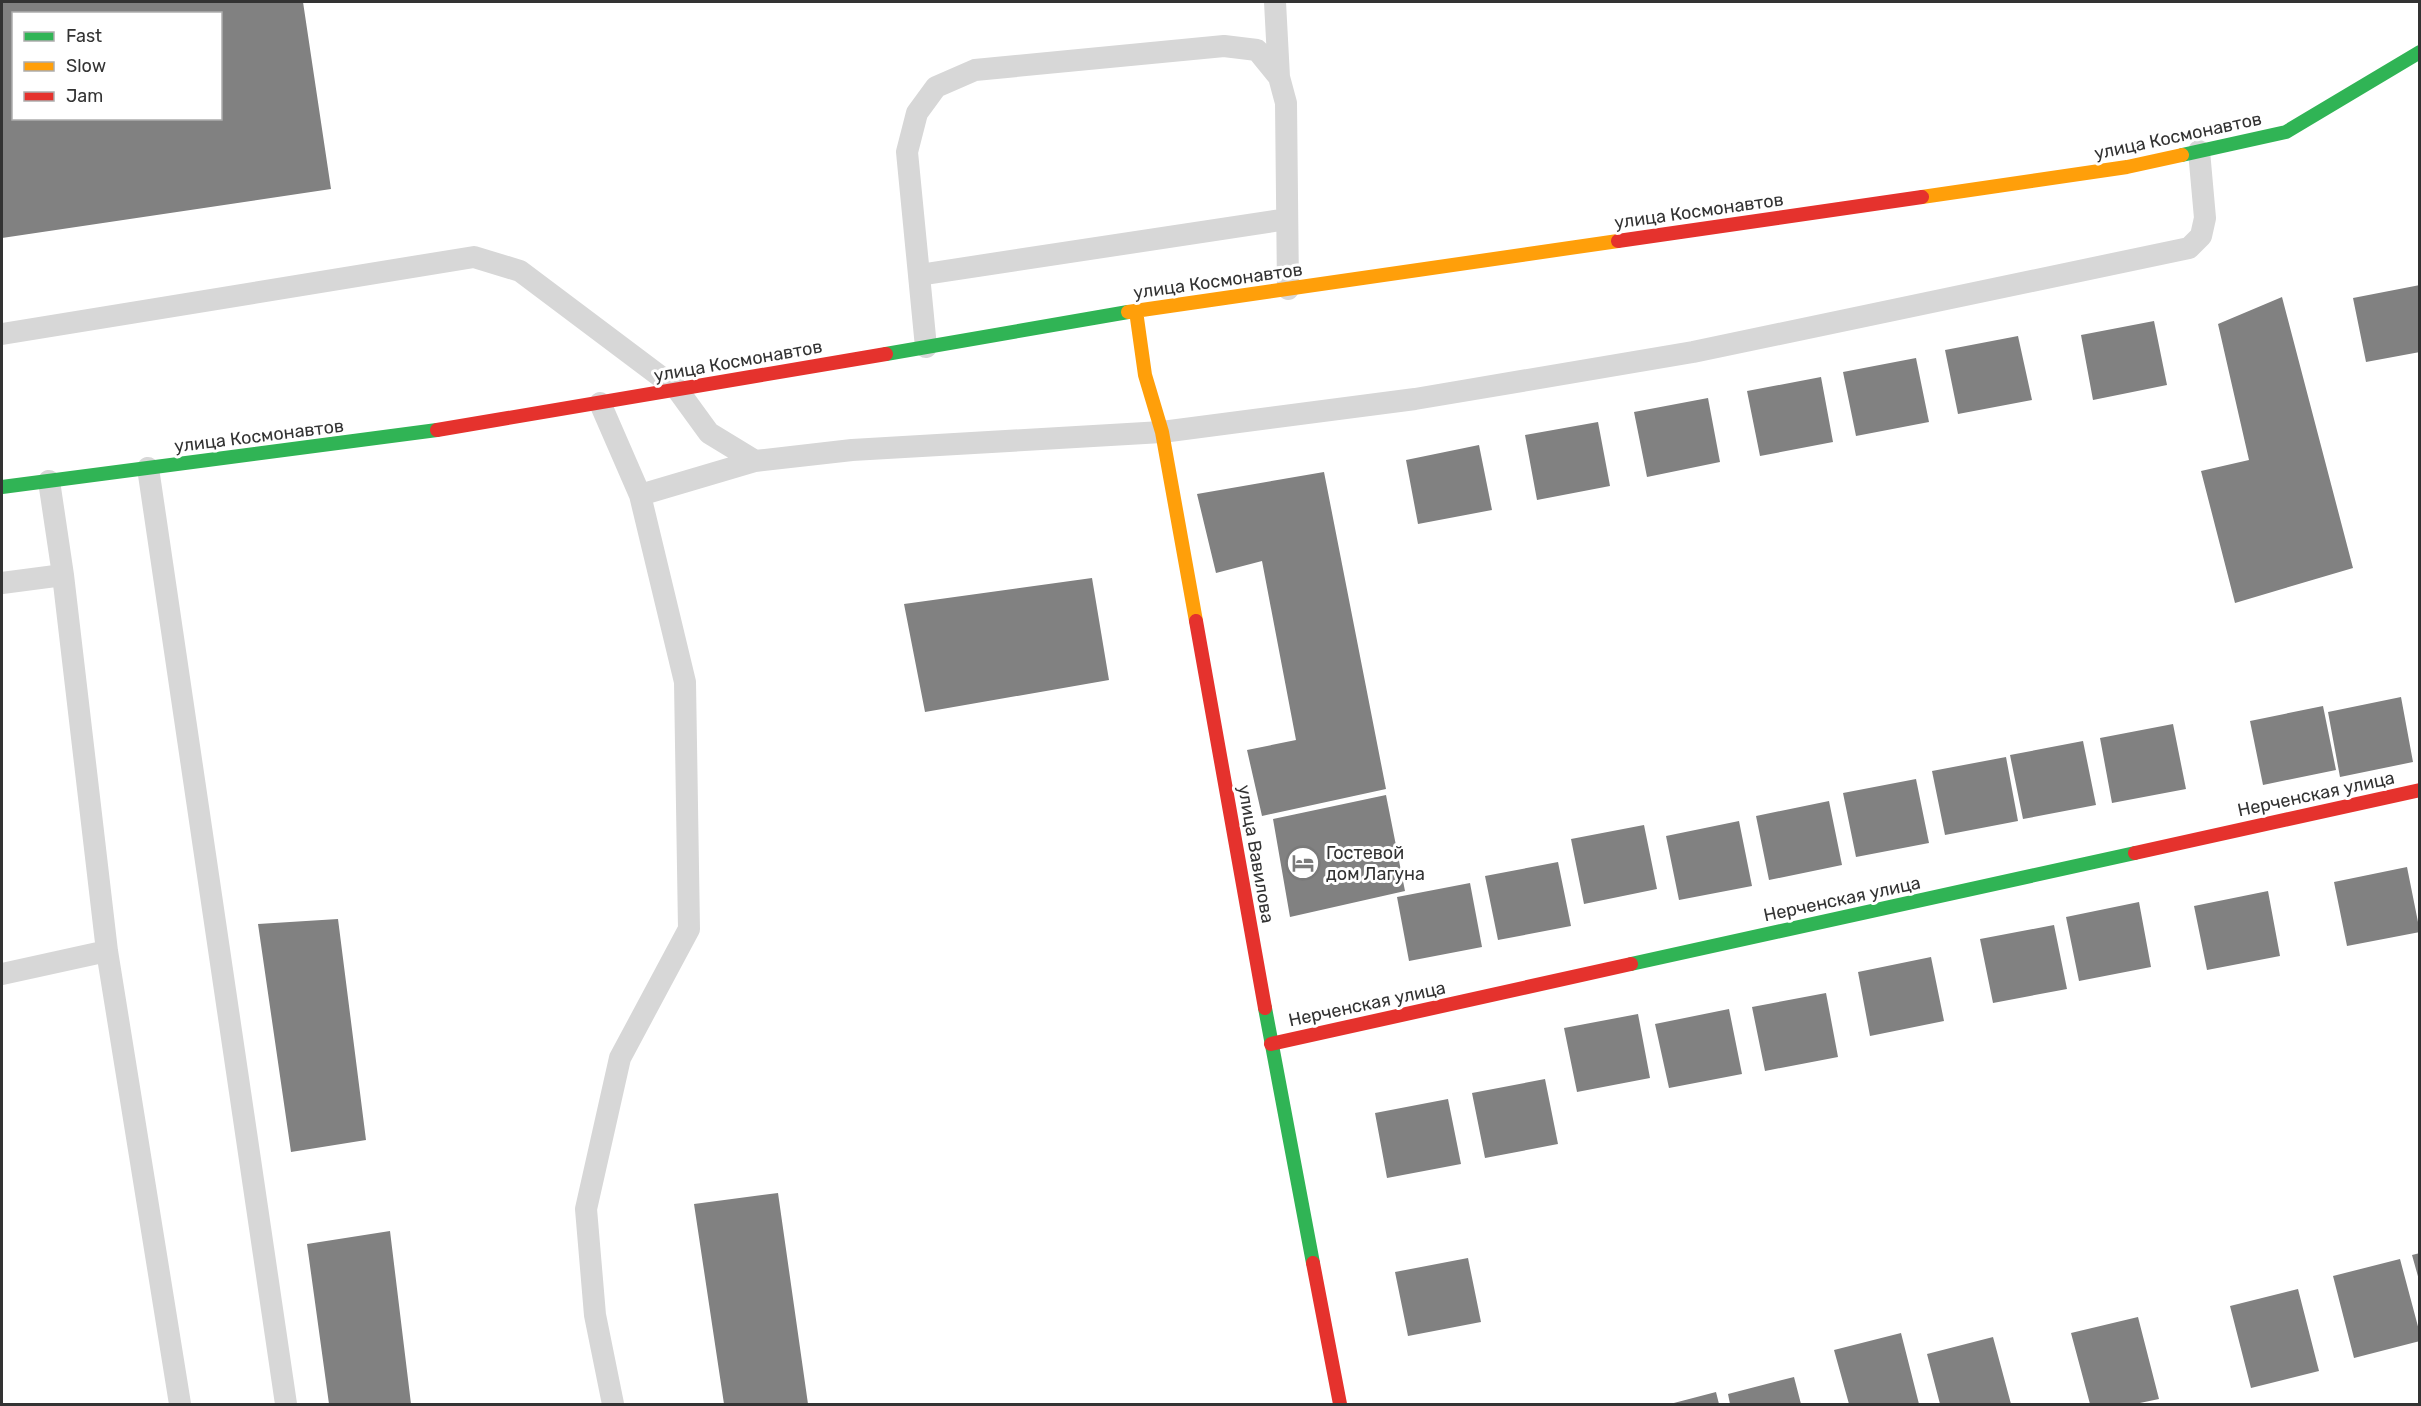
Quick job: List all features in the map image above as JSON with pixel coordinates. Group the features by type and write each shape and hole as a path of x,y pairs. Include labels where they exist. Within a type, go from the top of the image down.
{"street":[{"name":"улица Космонавтов","path":"2,487 396,437 1136,311 2116,169 2286,132 2420,52"},
{"name":"улица Вавилова","path":"1136,311 1145,375 1162,432 1271,1044 1340,1404"},
{"name":"Нерченская улица","path":"1271,1044 2420,790"}],"lane":[{"path":"1275,2 1279,77 1286,103 1288,289"},
{"path":"926,347 907,152 917,112 936,87 975,70 1224,46 1257,50 1279,77"},
{"path":"640,495 755,461 852,450 1162,432 1414,399 1681,354 2189,248 2201,236 2205,218 2199,152"},
{"path":"919,275 1287,219"},
{"path":"2,334 474,257 520,271 677,389 709,433 755,461"},
{"path":"600,402 640,495 685,682 689,929 620,1058 586,1209 595,1315 613,1404"},
{"path":"148,468 286,1404"},
{"path":"49,481 63,575 107,951 180,1404"},
{"path":"2,583 63,575"},
{"path":"2,975 107,951"}],"building":[{"path":"2,2 303,2 331,189 2,238"},
{"path":"2420,285 2420,352 2366,362 2353,298"},
{"path":"2282,297 2353,568 2235,603 2201,471 2249,460 2218,324"},
{"path":"2154,321 2167,385 2093,400 2081,335"},
{"path":"2018,336 2032,400 1958,414 1945,350"},
{"path":"1916,358 1929,422 1856,436 1843,372"},
{"path":"1821,377 1833,442 1760,456 1747,391"},
{"path":"1708,398 1720,462 1647,477 1634,412"},
{"path":"1598,422 1610,486 1537,500 1525,435"},
{"path":"1479,445 1492,510 1418,524 1406,460"},
{"path":"1324,472 1386,789 1262,816 1247,750 1296,740 1262,561 1216,573 1197,494"},
{"path":"1092,578 1109,680 925,712 904,604"},
{"path":"2401,697 2413,762 2340,777 2328,712"},
{"path":"2323,706 2336,770 2263,785 2250,721"},
{"path":"2173,724 2186,789 2112,803 2100,738"},
{"path":"2083,741 2096,805 2023,819 2010,755"},
{"path":"2006,757 2018,821 1945,835 1932,771"},
{"path":"1916,779 1929,843 1856,857 1843,793"},
{"path":"1386,795 1405,891 1290,917 1273,819"},
{"path":"1829,801 1842,865 1769,880 1756,816"},
{"path":"1739,821 1752,886 1679,900 1666,836"},
{"path":"1644,825 1657,889 1584,904 1571,839"},
{"path":"1558,862 1571,926 1498,940 1485,876"},
{"path":"2407,867 2420,932 2347,946 2334,882"},
{"path":"1470,883 1482,947 1409,961 1397,897"},
{"path":"2268,891 2280,956 2207,970 2194,906"},
{"path":"2139,902 2151,967 2079,981 2066,917"},
{"path":"338,919 366,1140 291,1152 258,924"},
{"path":"2054,925 2067,989 1993,1003 1980,939"},
{"path":"1931,957 1944,1021 1870,1036 1858,972"},
{"path":"1826,993 1838,1057 1765,1071 1752,1007"},
{"path":"1729,1009 1742,1074 1669,1088 1655,1024"},
{"path":"1638,1014 1650,1078 1577,1092 1564,1028"},
{"path":"1545,1079 1558,1144 1485,1158 1472,1093"},
{"path":"1448,1099 1461,1164 1387,1178 1375,1113"},
{"path":"778,1193 808,1404 724,1404 694,1204"},
{"path":"390,1231 411,1404 329,1404 307,1244"},
{"path":"2420,1253 2420,1280 2419,1280 2412,1255"},
{"path":"1468,1258 1481,1322 1408,1336 1395,1272"},
{"path":"2400,1259 2420,1341 2354,1358 2333,1276"},
{"path":"2298,1289 2319,1371 2251,1388 2230,1306"},
{"path":"2138,1317 2159,1399 2135,1404 2090,1404 2071,1333"},
{"path":"1901,1333 1919,1404 1849,1404 1834,1350"},
{"path":"1993,1337 2011,1404 1940,1404 1927,1354"},
{"path":"1794,1377 1801,1404 1730,1404 1728,1394"},
{"path":"1716,1392 1719,1404 1670,1404"}],"traffic: fast":[{"path":"2182,155 2286,132 2420,52"},
{"path":"886,354 1128,312"},
{"path":"2,487 437,430"},
{"path":"1631,964 2135,853"},
{"path":"1265,1008 1313,1263"}],"traffic: slow":[{"path":"1922,197 2127,167 2182,155"},
{"path":"1128,312 1618,241"},
{"path":"1136,311 1145,375 1162,432 1196,621"}],"traffic: jam":[{"path":"1618,241 1922,197"},
{"path":"437,430 886,354"},
{"path":"1196,621 1265,1008"},
{"path":"2135,853 2420,790"},
{"path":"1271,1044 1631,964"},
{"path":"1313,1263 1340,1404"}],"place":[{"name":"Гостевой дом Лагуна","path":"1303,863"}]}
